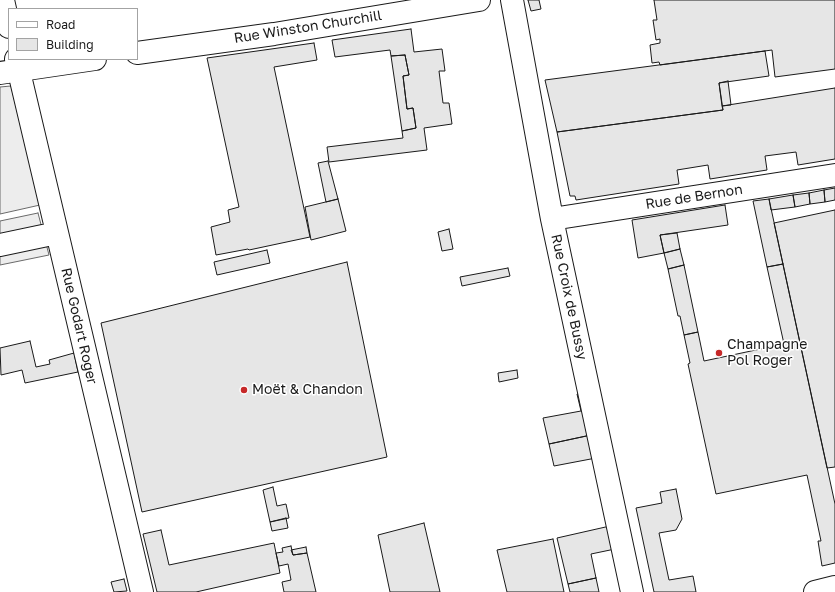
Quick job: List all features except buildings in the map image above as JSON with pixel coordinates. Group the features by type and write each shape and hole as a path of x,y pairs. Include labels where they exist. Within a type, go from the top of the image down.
{"street":[{"path":"3,0 8,22"},
{"name":"Rue Winston Churchill","path":"138,53 274,34 479,0"},
{"name":"Rue Croix de Bussy","path":"512,0 552,219 632,592"},
{"path":"12,67 85,60"},
{"name":"Rue Godart Roger","path":"12,67 57,233 142,592"},
{"name":"Rue de Bernon","path":"552,219 835,175"},
{"path":"0,246 57,233"}],"shaded area":[{"path":"11,86 40,205 0,214 0,87"},
{"path":"38,213 49,255 0,265 0,221"}],"place":[{"name":"Champagne Pol Roger","path":"719,353"},
{"name":"Moёt & Chandon","path":"244,390"}]}
